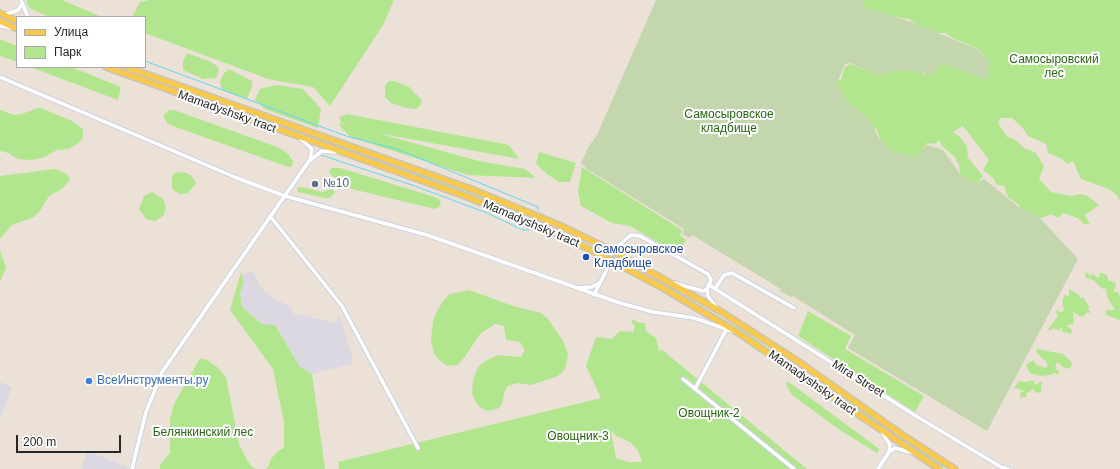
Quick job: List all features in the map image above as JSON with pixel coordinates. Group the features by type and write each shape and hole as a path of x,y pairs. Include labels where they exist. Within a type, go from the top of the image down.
{"main road":[{"path":"2,14 16,21"},
{"path":"0,21 16,29"},
{"name":"Mamadyshsky tract","path":"109,68 468,197 558,234 663,288 737,332 792,367 914,454 939,469"},
{"name":"Mamadyshsky tract","path":"129,68 471,189 568,229 613,251 720,311 796,360 901,434 955,469"}],"street":[{"path":"2,14 18,10 22,2"},
{"path":"22,2 28,16"},
{"path":"0,26 16,29"},
{"path":"0,77 237,178 285,196 427,235 574,288 635,308 694,318 710,322 726,330 737,332"},
{"path":"132,469 146,412 159,378 309,161 312,152 311,147 297,136"},
{"path":"309,161 324,150 343,152"},
{"path":"270,216 342,306 418,448"},
{"path":"620,244 631,235 640,236 708,274 711,280 708,287 709,298 720,311"},
{"path":"594,294 607,269"},
{"path":"715,289 724,274 732,272 794,308"},
{"path":"574,288 592,287 600,282"},
{"path":"672,283 685,285 699,291 708,287"},
{"name":"Mira Street","path":"708,287 715,289 916,416 1001,467 1008,469"},
{"path":"695,389 726,330"},
{"path":"683,379 794,469"},
{"path":"880,430 890,443 889,452"},
{"path":"878,469 889,452 895,448 914,454"}],"shaded area":[{"path":"252,271 255,274 261,288 278,301 292,307 292,313 336,323 338,316 340,317 352,355 352,364 312,374 300,367 276,325 262,324 242,307 240,293 244,282 242,275"},
{"path":"0,382 12,387 0,419"},
{"path":"87,451 127,467 127,469 81,469"}],"green space":[{"path":"26,0 62,0 100,16 48,16 29,8"},
{"path":"150,0 394,0 383,25 330,106 313,87 268,79 146,33 146,16 133,16 140,2"},
{"name":"Самосыровское кладбище","path":"656,0 864,0 864,7 914,23 979,50 989,63 988,80 943,64 936,69 933,75 900,70 877,75 850,63 845,64 837,83 847,101 868,119 879,138 893,152 914,157 927,145 943,150 960,174 976,183 984,179 1020,208 1040,218 1078,259 987,431 848,348 855,335 793,296 791,297 780,291 781,289 692,235 690,238 682,234 684,229 587,169 581,163 589,146 597,135"},
{"name":"Самосыровский лес","path":"859,0 1120,0 1120,202 1117,195 1109,189 1081,179 1073,161 1067,164 1062,159 1048,153 1046,144 1028,136 1022,127 1012,118 1000,118 998,123 1007,137 1014,139 1024,148 1036,153 1044,166 1039,179 1051,192 1071,196 1081,194 1088,196 1099,205 1085,215 1090,224 1084,224 1078,218 1063,213 1058,218 1051,214 1042,218 1023,214 1019,205 1008,197 1004,186 997,185 993,178 983,170 989,160 963,126 953,132 960,137 967,147 968,158 983,176 976,185 960,176 959,165 954,156 943,147 939,140 935,144 927,143 920,154 914,159 905,157 904,154 900,154 894,159 883,146 876,128 870,131 832,82 841,80 845,67 850,64 876,74 898,69 920,72 924,75 932,71 933,56 979,77 987,71 987,62 980,50 951,37 946,33 936,33 920,27 909,19 900,18 862,7"},
{"path":"0,39 16,46 16,62 0,56"},
{"path":"187,53 209,61 217,66 219,70 216,78 203,79 183,70 183,61"},
{"path":"33,68 74,68 121,87 118,100"},
{"path":"116,68 121,68 449,185 516,212 583,243 681,294 745,332 779,355 719,318 639,273 555,231 452,188"},
{"path":"229,69 252,81 252,87 247,99 222,90 220,81 224,73"},
{"path":"389,81 394,81 409,87 420,98 422,102 420,106 416,109 391,103 385,97 385,85"},
{"path":"276,85 303,89 321,109 318,128 265,109 255,100 260,89"},
{"path":"37,108 41,108 72,121 83,129 83,138 77,144 68,149 57,150 45,157 32,160 18,159 6,152 0,151 0,110 14,115 22,114"},
{"path":"169,110 174,110 280,148 288,154 293,161 292,166 288,167 168,124 163,116"},
{"path":"347,114 509,145 519,159 377,133 479,161 525,169 536,178 468,175 350,137 338,123 354,127 341,123 339,117"},
{"path":"539,152 576,163 570,182 559,182 536,164"},
{"path":"582,167 682,230 680,235 686,240 680,252 673,251 630,226 612,223 581,206 578,191"},
{"path":"331,168 340,168 435,197 439,199 441,203 439,207 435,209 352,189 332,176 329,172"},
{"path":"55,169 67,174 70,178 68,182 62,189 49,196 40,211 34,217 12,225 0,239 0,176"},
{"path":"183,172 191,175 196,183 188,193 180,194 174,191 172,187 172,178 174,173"},
{"path":"302,187 322,192 332,189 335,192 330,198 325,198 298,192 297,188"},
{"path":"152,192 163,199 166,208 163,216 155,221 146,219 139,209 144,196"},
{"path":"0,251 6,267 0,282"},
{"path":"1086,271 1090,276 1092,274 1099,278 1100,273 1105,274 1108,277 1108,280 1116,283 1114,292 1118,292 1120,297 1120,320 1106,315 1106,310 1115,310 1107,297 1106,288 1103,289 1093,280 1085,277"},
{"name":"Белянкинский лес","path":"241,272 244,282 240,293 242,307 262,324 275,325 300,367 312,374 325,469 265,469 268,467 271,459 278,451 284,448 284,422 273,369 230,310"},
{"path":"1069,289 1078,294 1080,298 1083,297 1092,314 1088,312 1082,317 1073,312 1074,324 1066,325 1072,330 1071,334 1063,332 1061,327 1059,331 1054,328 1049,331 1048,329 1058,316 1055,309 1060,312 1064,311 1062,300 1065,295 1069,296"},
{"path":"469,290 513,306 541,313 548,319 563,341 568,354 565,369 558,376 531,385 517,383 508,386 501,406 497,409 487,411 478,406 472,394 473,380 478,367 485,361 498,355 521,357 525,350 520,342 506,340 504,326 495,324 480,334 464,358 457,365 448,366 440,361 434,354 431,340 433,321 436,313 443,301 450,294"},
{"path":"808,311 851,336 845,349 924,396 915,412 798,336"},
{"path":"633,319 639,323 645,323 646,331 656,338 659,352 661,349 807,469 339,469 338,462 601,398 586,366 596,337 612,339 620,331 633,332 635,327 631,321","holes":["611,431 616,436 630,442 638,450 642,462 628,462 616,458"]},
{"path":"1037,349 1063,354 1072,362 1071,367 1066,369 1057,362 1055,368 1059,372 1059,375 1054,373 1040,376 1030,373 1026,365 1033,360 1037,365 1046,368 1048,364 1036,352"},
{"name":"Белянкинский лес","path":"200,358 207,360 217,367 226,377 239,444 252,467 257,469 160,469 160,465 170,453 170,419 174,404"},
{"path":"792,364 948,469 930,460 889,433"},
{"path":"1033,380 1035,385 1042,381 1041,392 1036,393 1033,389 1026,394 1027,397 1022,397 1021,403 1020,393 1025,391 1014,388 1019,381 1027,382"},
{"path":"786,382 789,382 879,449 877,453 840,430 792,395"}],"waterway":[{"path":"146,61 346,136 397,149 538,207 538,210"},
{"path":"321,155 412,185 487,213 523,230 529,230"}],"tunnel":[{"path":"607,269 620,244"}],"place":[{"name":"№10","path":"315,184"},
{"name":"Самосыровское Кладбище","path":"586,257"},
{"name":"ВсеИнструменты.ру","path":"89,381"}],"park label":[{"name":"Овощник-2","path":"709,414"},
{"name":"Овощник-3","path":"578,437"}]}
